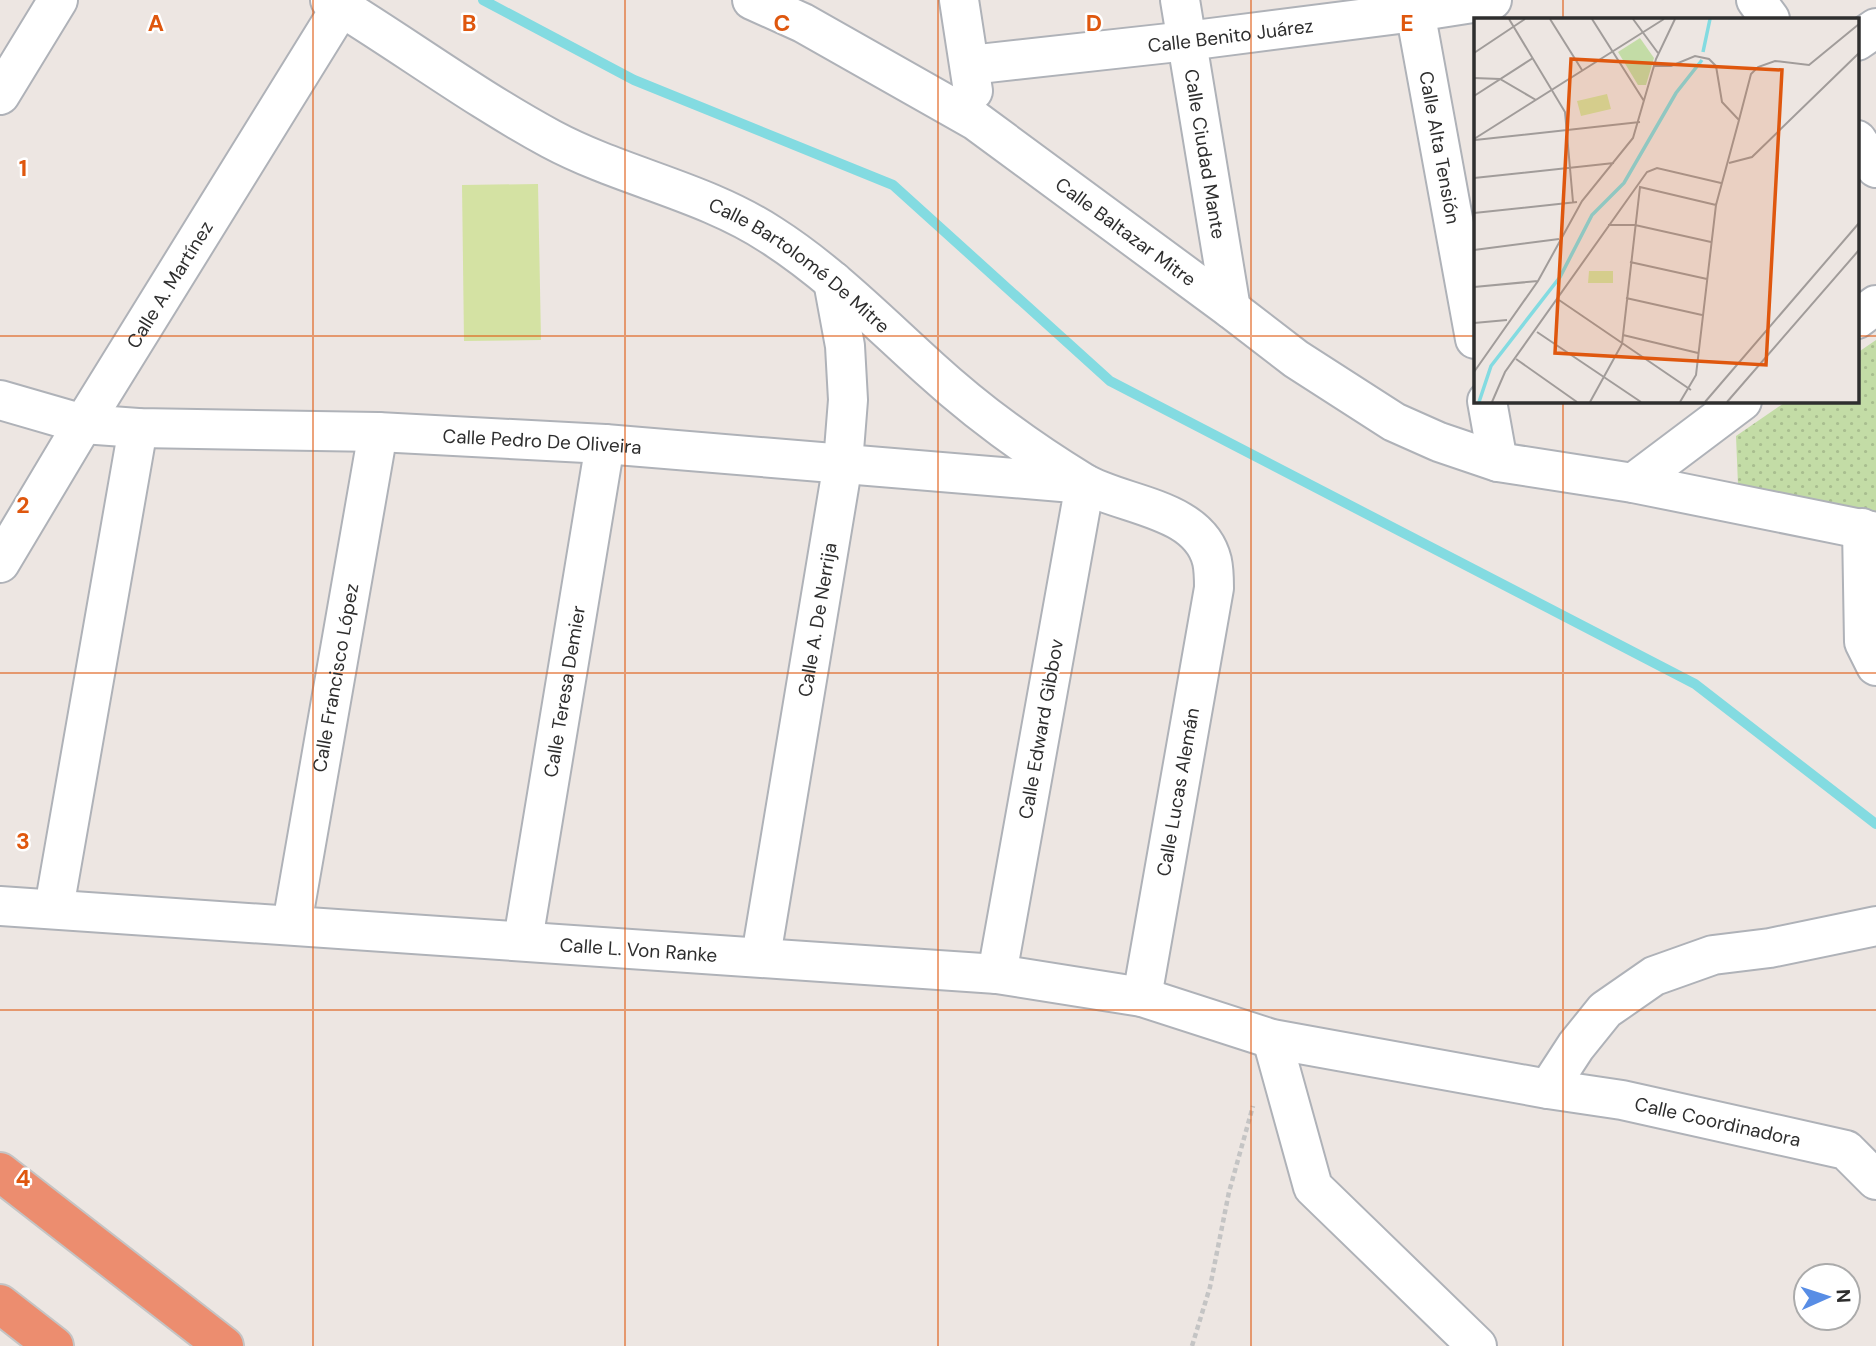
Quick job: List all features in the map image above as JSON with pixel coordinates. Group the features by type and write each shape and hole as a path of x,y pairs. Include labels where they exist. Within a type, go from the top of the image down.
{"highway":[{"path":"0,1172 224,1346"},
{"path":"0,1304 54,1346"}],"street":[{"path":"0,95 58,0"},
{"name":"Calle Baltazar Mitre","path":"752,0 803,23 976,121 1296,359 1394,422 1439,442 1498,461 1633,483 1869,530"},
{"path":"960,0 976,121"},
{"name":"Calle Ciudad Mante","path":"1180,0 1231,309"},
{"name":"Calle Benito Juárez","path":"970,65 1187,41 1414,6 1492,0"},
{"path":"1756,0 1769,18"},
{"name":"Calle Bartolomé De Mitre","path":"336,4 551,139 605,164 727,210 771,234 833,281 932,371 996,424 1085,484 1156,510 1186,525 1201,540 1212,560 1214,588"},
{"name":"Calle A. Martínez","path":"0,563 336,4"},
{"name":"Calle Alta Tensión","path":"1414,6 1474,334"},
{"path":"1858,40 1876,28"},
{"path":"1858,141 1876,168"},
{"name":"Calle A. De Nerrija","path":"761,956 843,463 848,400 845,346 833,281"},
{"path":"1858,318 1876,305"},
{"name":"Calle Pedro De Oliveira","path":"0,400 83,424 138,428 378,432 605,444 1085,484"},
{"path":"1487,402 1498,461"},
{"path":"1633,483 1741,402"},
{"path":"54,908 138,428"},
{"name":"Calle Francisco López","path":"292,924 378,432"},
{"name":"Calle Teresa Demier","path":"523,940 605,444"},
{"name":"Calle Edward Gibbov","path":"997,974 1085,484"},
{"path":"1869,530 1864,642 1876,666"},
{"name":"Calle Lucas Alemán","path":"1142,997 1214,588"},
{"name":"Calle L. Von Ranke","path":"0,906 997,974 1142,997 1272,1039"},
{"path":"1548,1089 1576,1046 1605,1010 1654,976 1713,955 1770,948 1876,926"},
{"path":"1272,1039 1313,1186 1478,1346"},
{"name":"Calle Coordinadora","path":"1272,1039 1622,1100 1846,1150 1876,1180"}],"path":[{"path":"1192,1346 1210,1287 1229,1192 1254,1103"}],"green space":[{"path":"538,184 541,340 464,341 462,185"},
{"path":"1876,340 1876,519 1738,485 1736,436 1786,402 1858,402 1858,352"}],"waterway":[{"path":"483,0 634,80 893,185 1110,381 1695,684 1876,824"}]}
